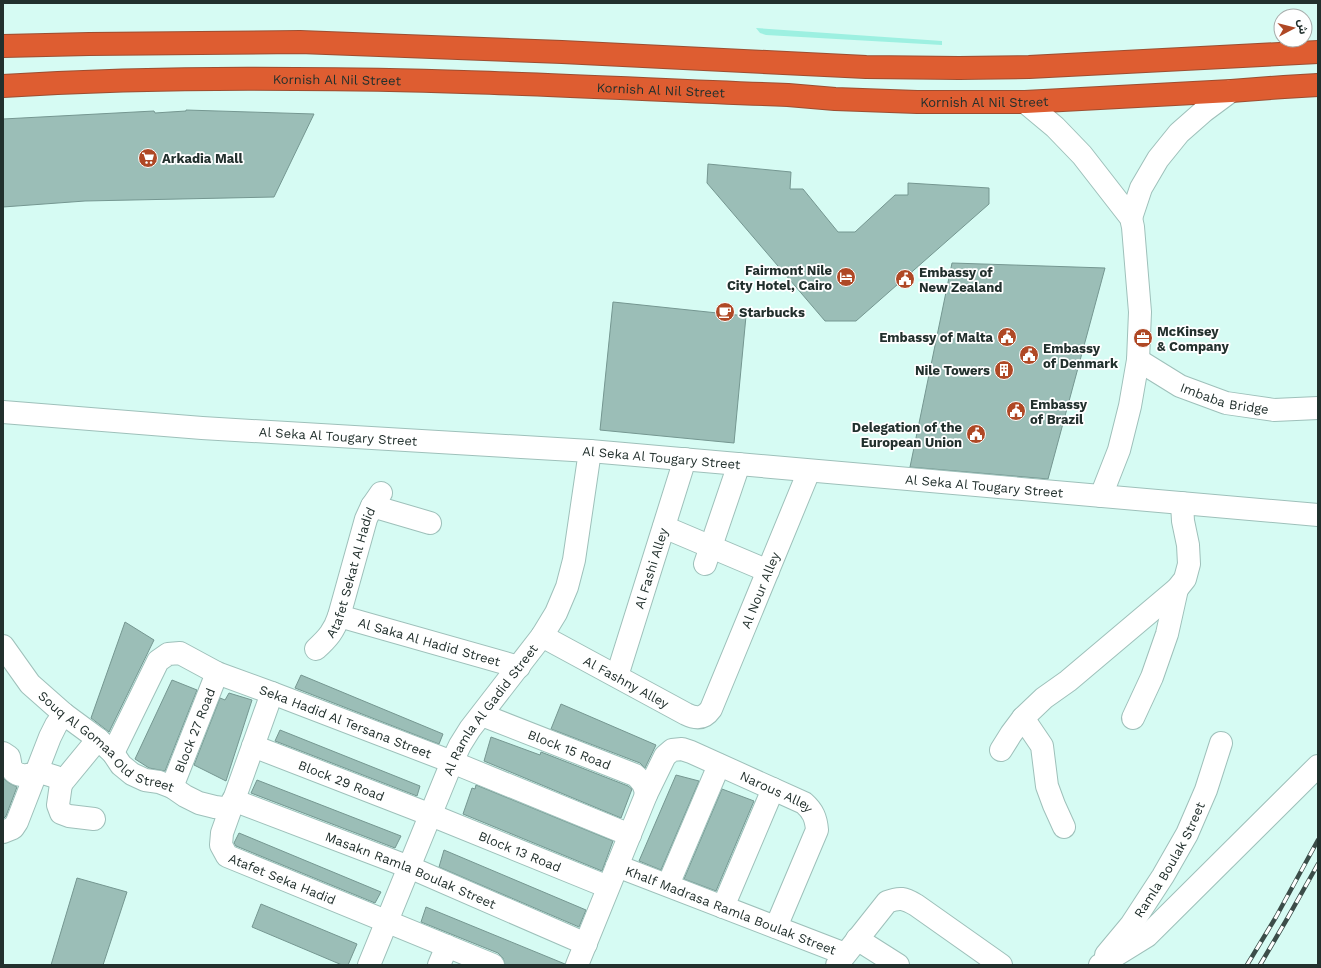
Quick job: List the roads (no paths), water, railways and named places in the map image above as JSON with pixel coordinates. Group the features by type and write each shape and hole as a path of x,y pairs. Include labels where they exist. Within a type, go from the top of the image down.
{"highway":[{"path":"3,46 300,42 562,52 866,67 951,68 1029,67 1318,52"},
{"name":"Kornish Al Nil Street","path":"3,86 90,81 296,78 788,95 835,99 917,102 1025,102 1318,85"}],"street":[{"path":"1101,496 1118,450 1130,406 1138,360 1140,312 1137,265 1131,218 1141,188 1158,159 1179,133 1204,111 1231,91"},
{"path":"1025,102 1055,127 1082,156 1131,218"},
{"name":"Imbaba Bridge","path":"1138,360 1180,386 1226,403 1274,410 1318,408"},
{"name":"Al Seka Al Tougary Street","path":"3,412 202,428 590,451 1318,515"},
{"name":"Al Ramla Al Gadid Street","path":"369,965 460,745 470,729 542,636 556,613 567,587 574,560 590,451"},
{"name":"Al Fashi Alley","path":"617,676 685,459"},
{"path":"708,556 739,464"},
{"name":"Al Nour Alley","path":"711,709 809,471"},
{"name":"Atafet Sekat Al Hadid","path":"316,649 326,640 334,629 366,519 377,499 430,523"},
{"path":"1000,750 1023,718 1044,698 1085,667 1177,589 1185,578 1189,564 1182,503"},
{"path":"664,527 708,556 768,571"},
{"path":"1133,718 1152,677 1167,634 1177,589"},
{"name":"Al Saka Al Hadid Street","path":"339,616 519,666"},
{"name":"Al Fashny Alley","path":"542,636 691,716 697,718 703,717 708,714 711,709"},
{"name":"Souq Al Gomaa Old Street","path":"3,646 30,684 64,714 106,746 121,765 132,774 145,780 159,782 172,787 185,796 214,807 232,804"},
{"name":"Seka Hadid Al Tersana Street","path":"61,784 106,746 158,662 168,654 180,653 217,673 452,762 630,835"},
{"name":"Block 27 Road","path":"172,787 217,673"},
{"name":"Atafet Seka Hadid","path":"272,693 222,833 221,845 227,856 387,921 443,956 493,965"},
{"path":"3,832 13,828 17,822 50,737 64,714"},
{"name":"Block 15 Road","path":"482,715 635,775 642,781 645,787 646,795"},
{"path":"1023,718 1042,746 1047,786 1064,827"},
{"name":"Ramla Boulak Street","path":"1099,965 1131,925 1163,876 1187,834 1206,790 1221,743"},
{"name":"Block 29 Road","path":"253,746 431,815"},
{"name":"Narous Alley","path":"578,965 646,795 665,756 672,750 682,749 773,789 804,804 811,810 816,820 817,830 776,927"},
{"path":"3,753 9,757 12,768 16,773 32,775 40,772 56,777 61,784 58,805 61,813 68,816 94,819"},
{"path":"668,885 719,765"},
{"path":"1099,965 1147,936 1318,766"},
{"path":"723,907 773,789"},
{"name":"Masakn Ramla Boulak Street","path":"232,804 409,867 586,944"},
{"name":"Block 13 Road","path":"431,815 608,887"},
{"name":"Khalf Madrasa Ramla Boulak Street","path":"617,866 776,927 846,952 898,965"},
{"path":"846,952 887,902 897,898 907,899 1001,965"}],"railway":[{"path":"1247,965 1276,917 1318,840"},
{"path":"1260,965 1318,864"}],"place":[{"name":"Arkadia Mall","path":"148,158"},
{"name":"Fairmont Nile City Hotel, Cairo","path":"846,277"},
{"name":"Embassy of New Zealand","path":"905,279"},
{"name":"Starbucks","path":"725,312"},
{"name":"Embassy of Malta","path":"1007,337"},
{"name":"McKinsey & Company","path":"1143,338"},
{"name":"Embassy of Denmark","path":"1029,355"},
{"name":"Nile Towers","path":"1004,370"},
{"name":"Embassy of Brazil","path":"1016,411"},
{"name":"Delegation of the European Union","path":"976,434"}]}
